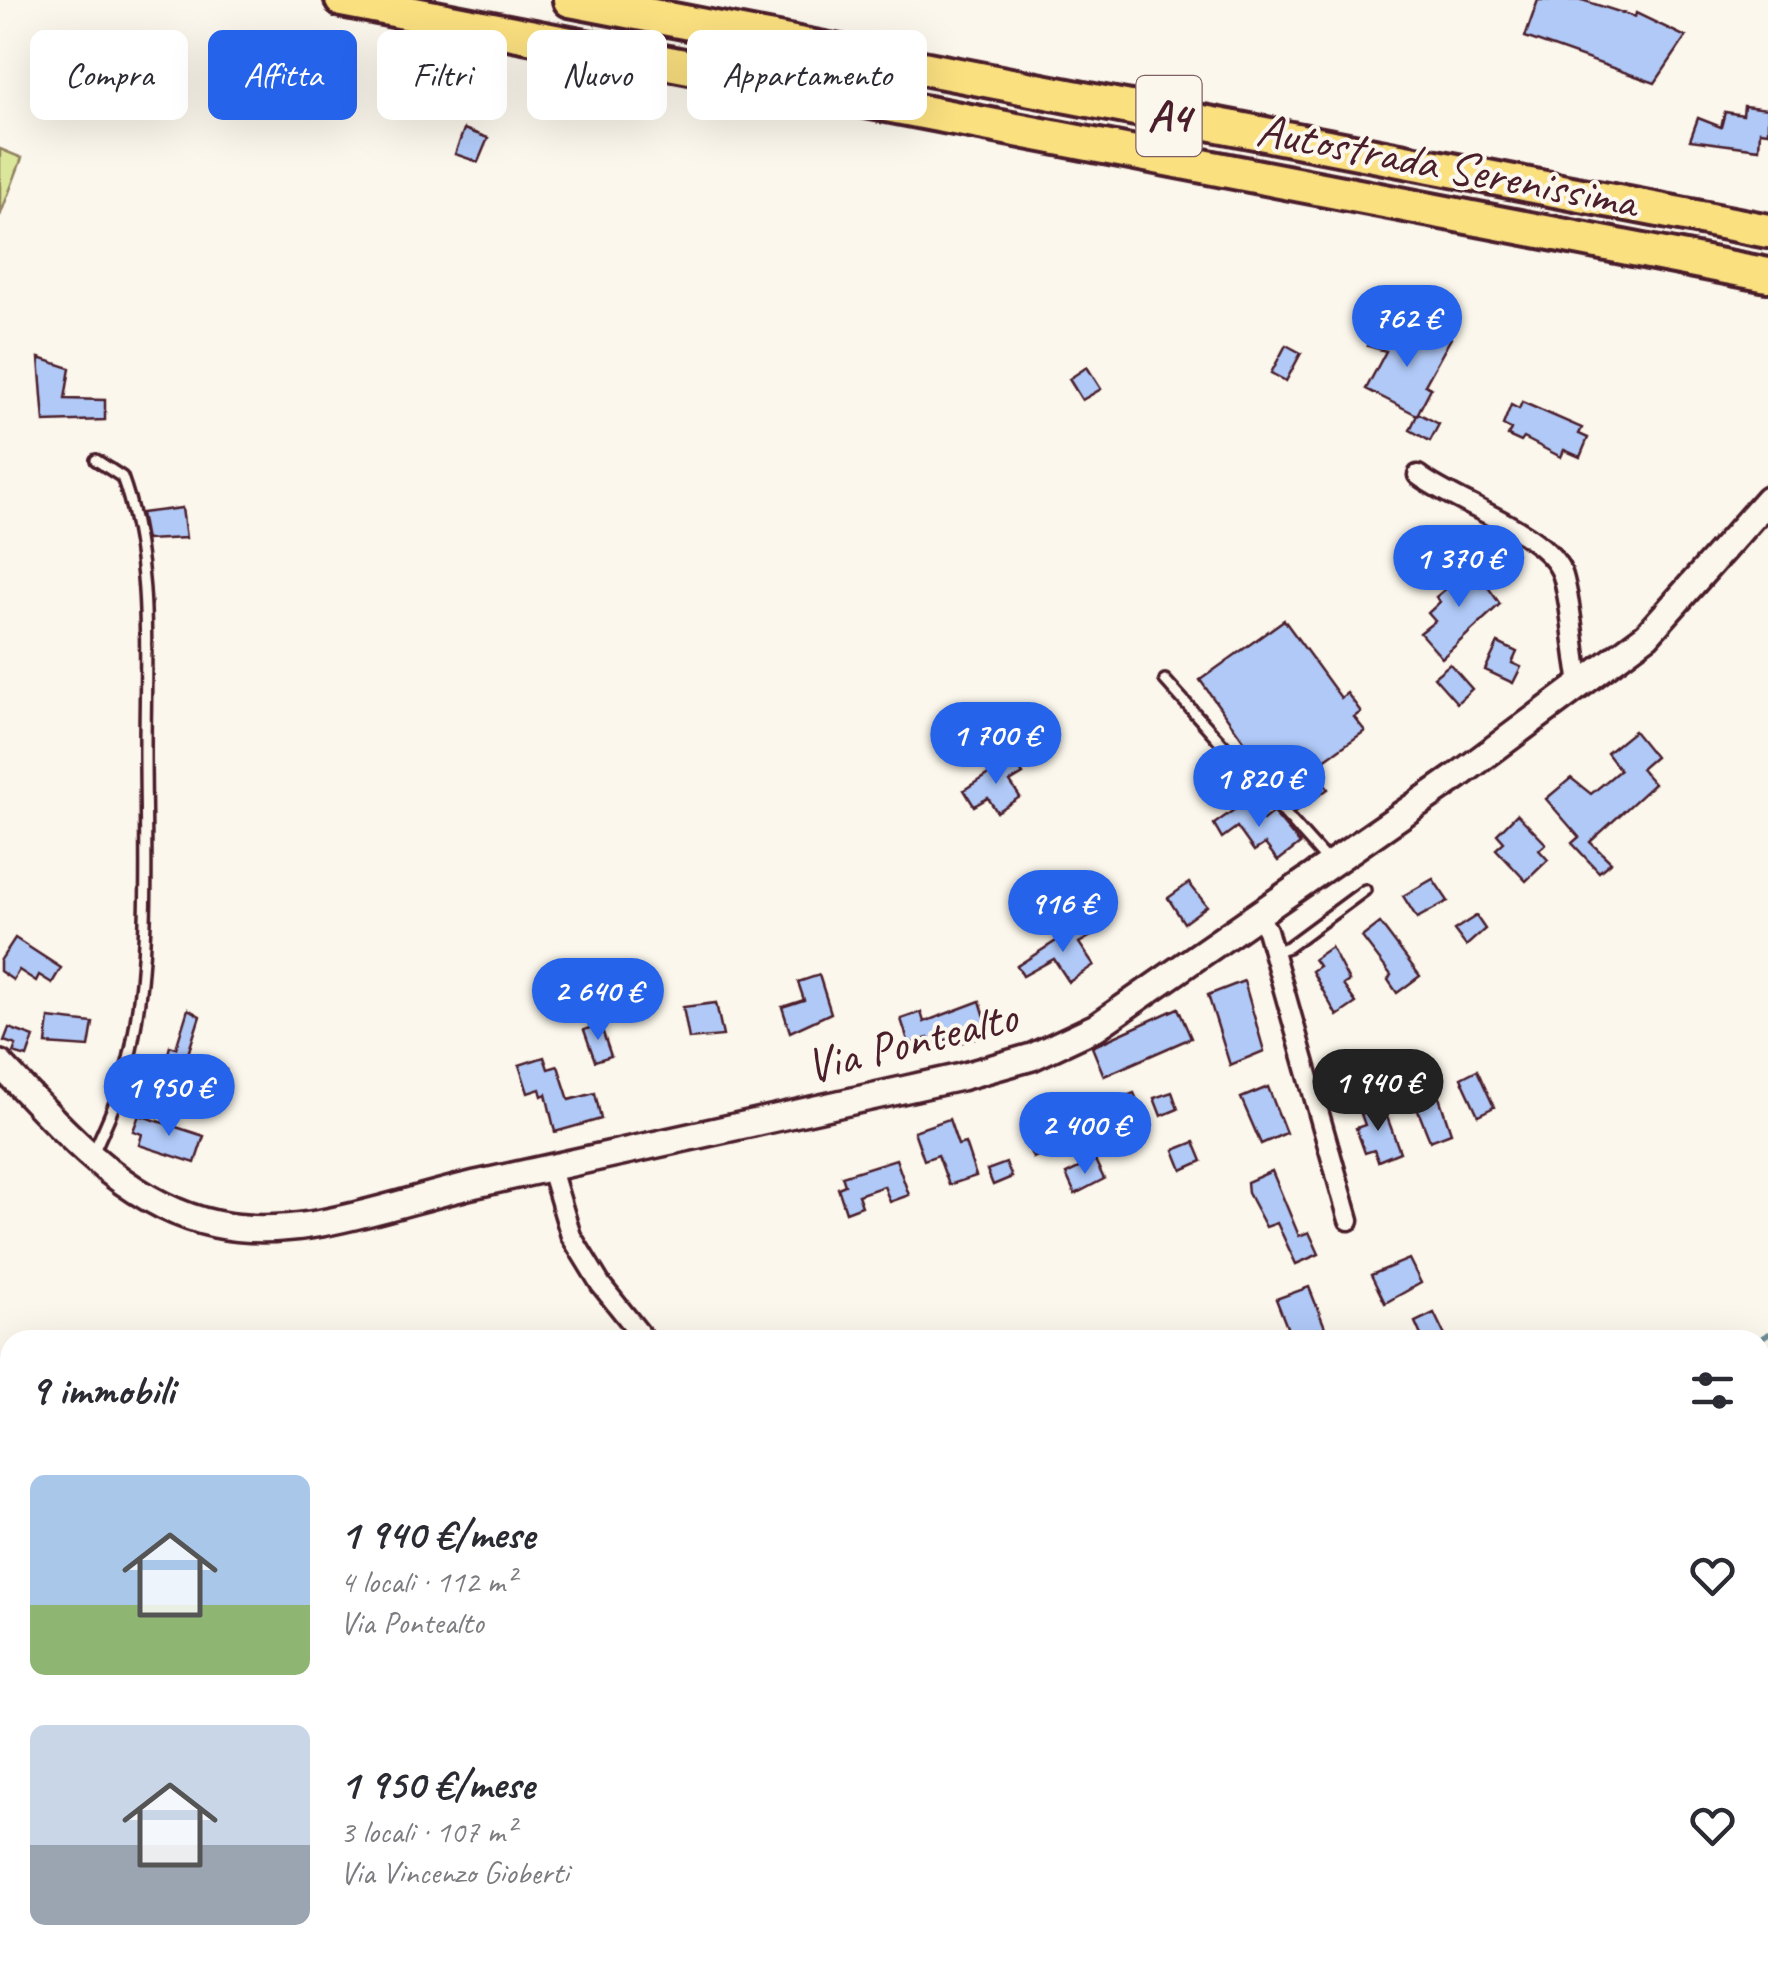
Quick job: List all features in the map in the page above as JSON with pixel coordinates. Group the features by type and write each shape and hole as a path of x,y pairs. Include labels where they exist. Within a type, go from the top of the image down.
{"highway":[{"name":"Autostrada Serenissima","path":"342,0 1768,275"},
{"name":"Autostrada Serenissima","path":"570,0 1768,231"}],"street":[{"path":"1418,475 1442,494 1528,536 1551,552 1562,573 1579,677 1585,684"},
{"name":"Via Pontealto","path":"0,1064 90,1158 180,1213 215,1224 257,1229 317,1224 961,1077 1032,1056 1096,1027 1259,917 1585,684 1647,634 1768,500"},
{"path":"1259,917 1273,952 1349,1220"},
{"path":"550,1168 571,1236 601,1285 637,1330"}],"lane":[{"path":"90,1158 119,1098 132,1045 143,949 145,800 144,627 136,531 122,478 96,460"},
{"path":"1165,680 1331,865"},
{"path":"1273,952 1288,947 1364,890"}],"green space":[{"path":"0,149 22,158 0,216"}],"building":[{"path":"1538,0 1582,0 1635,17 1636,13 1686,37 1655,83 1525,37"},
{"path":"1744,106 1768,109 1768,132 1760,131 1759,149 1690,140 1698,118 1721,127 1725,112 1743,115"},
{"path":"464,129 488,138 478,162 455,154"},
{"path":"1379,324 1403,334 1406,325 1451,338 1425,385 1431,388 1418,413 1439,424 1430,441 1410,430 1417,415 1366,389 1386,351 1368,346"},
{"path":"1286,345 1301,353 1286,381 1271,373"},
{"path":"39,358 70,368 65,399 105,400 105,420 44,422"},
{"path":"1087,367 1101,389 1082,400 1069,379"},
{"path":"1522,402 1582,428 1579,434 1588,438 1580,457 1564,450 1561,457 1524,438 1521,442 1508,436 1511,429 1503,425 1511,405 1519,409"},
{"path":"182,508 186,538 146,540 141,513"},
{"path":"1468,559 1500,604 1442,658 1420,633 1435,621 1428,613 1440,602 1436,597 1460,577 1455,570"},
{"path":"1284,620 1341,698 1347,693 1361,712 1354,717 1365,731 1313,768 1328,789 1295,812 1200,680"},
{"path":"1498,643 1517,652 1512,663 1521,667 1513,683 1485,670"},
{"path":"1450,664 1472,689 1457,703 1434,677"},
{"path":"1634,731 1655,757 1641,769 1654,784 1590,842 1611,862 1599,872 1572,843 1579,837 1546,799 1571,778 1591,794 1620,770 1607,753"},
{"path":"1013,758 1023,774 1010,782 1020,797 997,812 988,798 974,806 964,790"},
{"path":"1248,800 1263,820 1273,812 1300,844 1278,861 1265,844 1254,851 1237,827 1222,838 1214,824"},
{"path":"1517,814 1546,844 1539,850 1548,860 1526,881 1496,849 1504,842 1497,834"},
{"path":"1433,879 1448,901 1417,918 1403,896"},
{"path":"1189,883 1207,906 1184,923 1168,898"},
{"path":"1476,916 1485,929 1466,946 1454,930"},
{"path":"1380,923 1420,976 1397,993 1388,980 1391,975 1362,937"},
{"path":"1083,924 1091,936 1079,943 1094,965 1069,982 1054,959 1023,976 1017,966"},
{"path":"15,938 61,968 52,983 39,975 36,981 19,970 13,980 0,971 0,961"},
{"path":"1331,947 1349,981 1343,985 1356,1003 1337,1016 1312,971 1319,966 1314,959"},
{"path":"819,975 831,1013 790,1032 782,1007 804,1000 798,982"},
{"path":"1244,981 1264,1051 1230,1065 1208,995"},
{"path":"980,1001 990,1033 951,1046 949,1039 930,1045 928,1038 909,1044 901,1019 921,1012 924,1022"},
{"path":"716,1003 723,1036 689,1039 683,1007"},
{"path":"1178,1008 1191,1038 1104,1076 1092,1047"},
{"path":"188,1009 200,1016 187,1057 226,1070 213,1110 195,1104 197,1098 177,1092 179,1086 159,1080 161,1074 139,1069 143,1055 166,1061 170,1046 176,1048"},
{"path":"49,1018 93,1023 89,1047 46,1044"},
{"path":"600,1024 611,1056 595,1061 584,1030"},
{"path":"9,1028 34,1037 27,1057 13,1053 16,1045 4,1041"},
{"path":"544,1057 548,1069 558,1066 569,1100 595,1093 601,1119 555,1132 546,1094 542,1096 540,1089 528,1093 519,1065"},
{"path":"1477,1070 1494,1107 1478,1115 1461,1078"},
{"path":"1433,1079 1451,1133 1430,1141 1409,1088"},
{"path":"1268,1087 1286,1133 1261,1144 1241,1098"},
{"path":"1172,1092 1178,1109 1161,1116 1154,1098"},
{"path":"1134,1093 1140,1107 1115,1117 1110,1102"},
{"path":"1383,1106 1400,1152 1378,1161 1374,1150 1365,1153 1356,1128 1365,1125 1361,1114"},
{"path":"139,1115 204,1136 195,1163 139,1145 142,1134 133,1131"},
{"path":"949,1119 958,1145 965,1143 976,1176 949,1185 938,1155 924,1160 914,1131"},
{"path":"1052,1122 1063,1145 1033,1158 1021,1130"},
{"path":"1194,1142 1202,1161 1182,1170 1174,1150"},
{"path":"896,1159 909,1195 890,1202 884,1186 858,1195 862,1206 846,1212 838,1188 845,1185 842,1176"},
{"path":"1095,1160 1104,1179 1075,1194 1066,1174"},
{"path":"1006,1163 1012,1177 993,1185 987,1170"},
{"path":"1272,1171 1299,1236 1309,1232 1319,1254 1296,1264 1277,1223 1266,1227 1248,1193 1247,1182"},
{"path":"1409,1259 1421,1283 1385,1303 1371,1275"},
{"path":"1309,1287 1326,1330 1288,1330 1276,1299"},
{"path":"1434,1313 1442,1330 1419,1330 1415,1322"}]}
